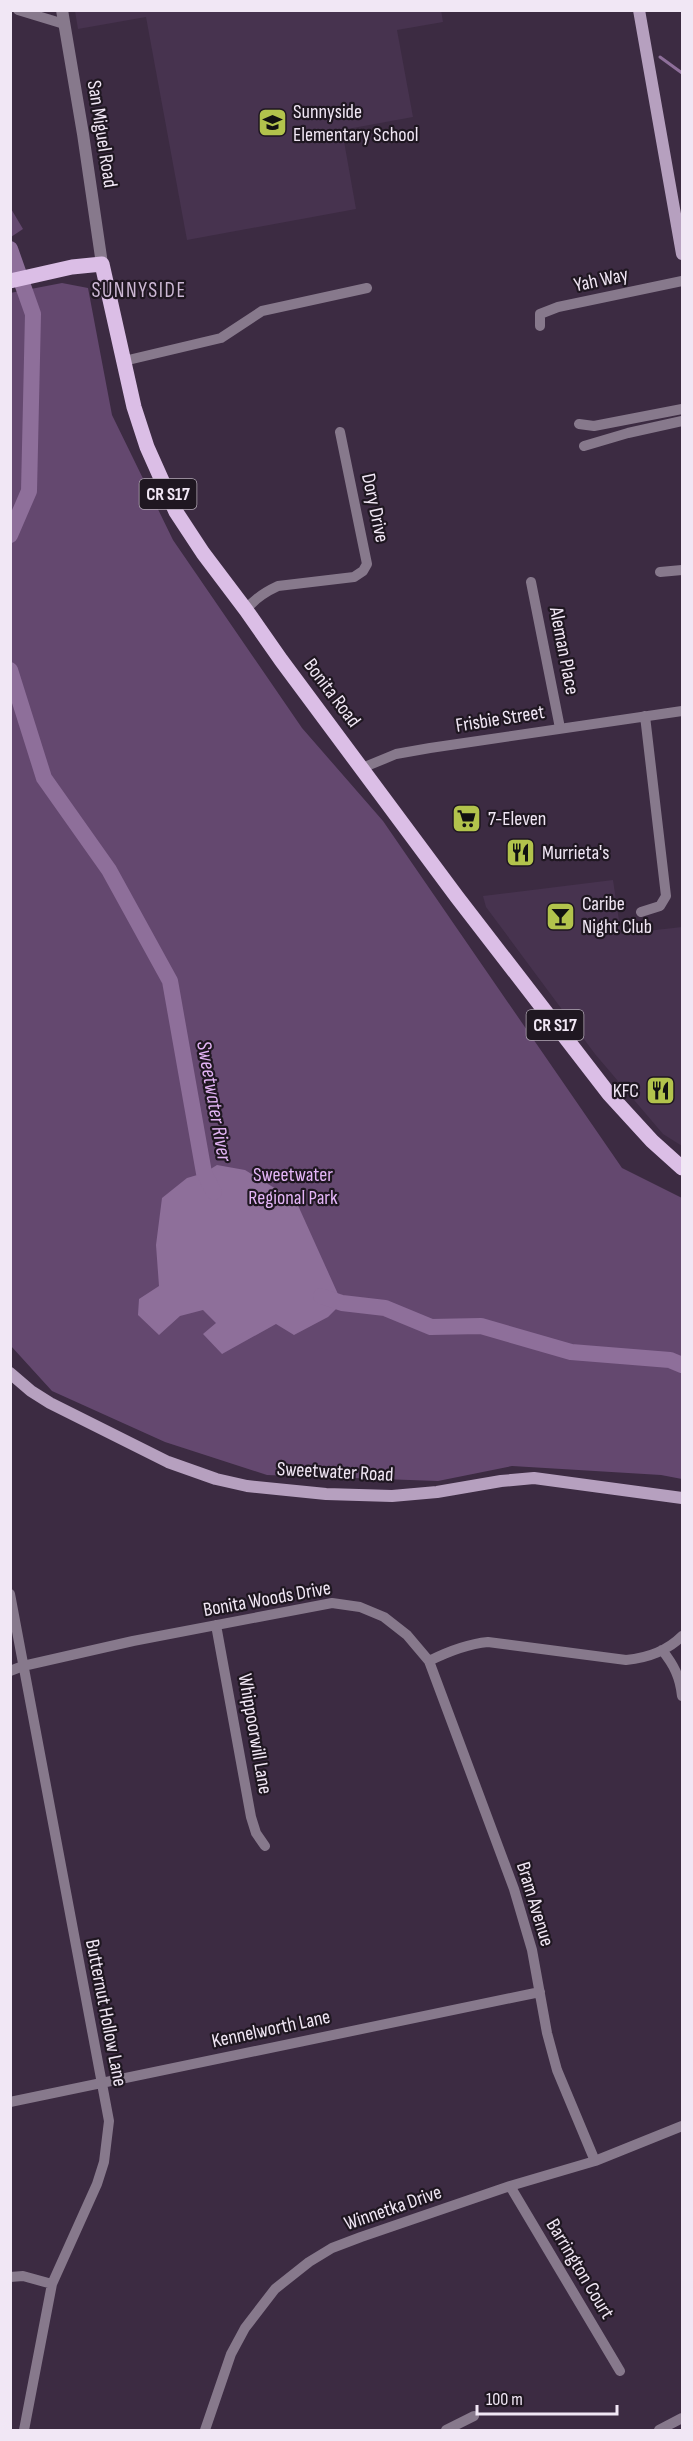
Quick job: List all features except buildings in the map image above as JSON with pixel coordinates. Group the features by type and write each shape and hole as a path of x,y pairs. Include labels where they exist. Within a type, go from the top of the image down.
{"main road":[{"path":"639,10 682,254"},
{"path":"10,281 72,267 102,264"},
{"name":"Bonita Road","path":"102,264 134,407 147,447 176,512 280,660 457,897 609,1094 652,1141 682,1168"},
{"name":"Sweetwater Road","path":"10,1372 31,1391 50,1403 159,1458 216,1479 247,1486 326,1494 392,1496 534,1478 682,1498"}],"street":[{"path":"18,10 64,24"},
{"name":"San Miguel Road","path":"62,10 102,264"},
{"name":"Yah Way","path":"540,326 540,315 558,307 682,281"},
{"path":"124,361 221,338 262,311 367,288"},
{"path":"579,424 594,426 682,408"},
{"path":"584,446 682,421"},
{"name":"Dory Drive","path":"246,610 260,597 278,586 354,577 363,571 367,558 340,432"},
{"path":"660,572 682,570"},
{"name":"Aleman Place","path":"531,582 560,728"},
{"name":"Frisbie Street","path":"362,768 407,752 682,711"},
{"path":"641,912 660,906 666,896 645,716"},
{"name":"Butternut Hollow Lane","path":"10,1594 109,2121 104,2162 97,2184 52,2284 24,2430"},
{"name":"Bonita Woods Drive","path":"10,1671 22,1666 133,1641 332,1603 351,1605 379,1614 396,1625 429,1661"},
{"name":"Whippoorwill Lane","path":"216,1625 251,1817 256,1833 265,1846"},
{"path":"429,1661 474,1643 488,1642 626,1660 644,1657 662,1650 682,1636"},
{"path":"662,1650 674,1664 682,1696"},
{"name":"Bram Avenue","path":"429,1661 514,1889 532,1950 547,2034 557,2070 595,2162"},
{"name":"Kennelworth Lane","path":"10,2102 540,1992"},
{"name":"Winnetka Drive","path":"205,2430 231,2354 245,2328 264,2301 297,2270 332,2248 510,2186 595,2162 682,2126"},
{"name":"Barrington Court","path":"510,2186 621,2371"},
{"path":"10,2277 23,2276 52,2284"},
{"path":"446,2430 474,2416"},
{"path":"659,2430 682,2418"}],"shaded area":[{"name":"Sunnyside Elementary School","path":"441,10 443,22 397,30 413,117 342,130 356,209 187,240 146,17 78,29 75,11"},
{"path":"613,880 621,934 682,927 682,1146 663,1134 595,1054 486,907 483,896"},
{"path":"217,1165 245,1170 296,1201 342,1303 328,1317 294,1335 276,1324 222,1354 203,1334 216,1323 203,1310 180,1316 159,1335 138,1315 139,1299 159,1286 156,1245 162,1198 187,1178 204,1173"}],"green space":[{"path":"10,207 23,229 11,237 10,237"},
{"name":"Sweetwater Regional Park","path":"62,283 88,288 112,415 173,540 302,728 383,821 622,1168 682,1198 682,1479 661,1475 512,1466 438,1481 267,1475 165,1442 52,1391 11,1346 10,293"}],"waterway":[{"path":"660,57 682,73"},
{"name":"Sweetwater River","path":"10,249 33,314 29,491 10,535"},
{"name":"Sweetwater River","path":"10,670 44,778 109,870 170,981 204,1173 214,1192"},
{"name":"Sweetwater River","path":"321,1296 342,1303 385,1308 431,1327 481,1326 571,1352 670,1360 682,1365"}],"place":[{"name":"Sunnyside Elementary School","path":"272,123"},
{"name":"7-Eleven","path":"467,819"},
{"name":"Murrieta's","path":"521,853"},
{"name":"Caribe Night Club","path":"561,916"},
{"name":"KFC","path":"660,1091"}],"district":[{"name":"SUNNYSIDE","path":"139,290"}]}
